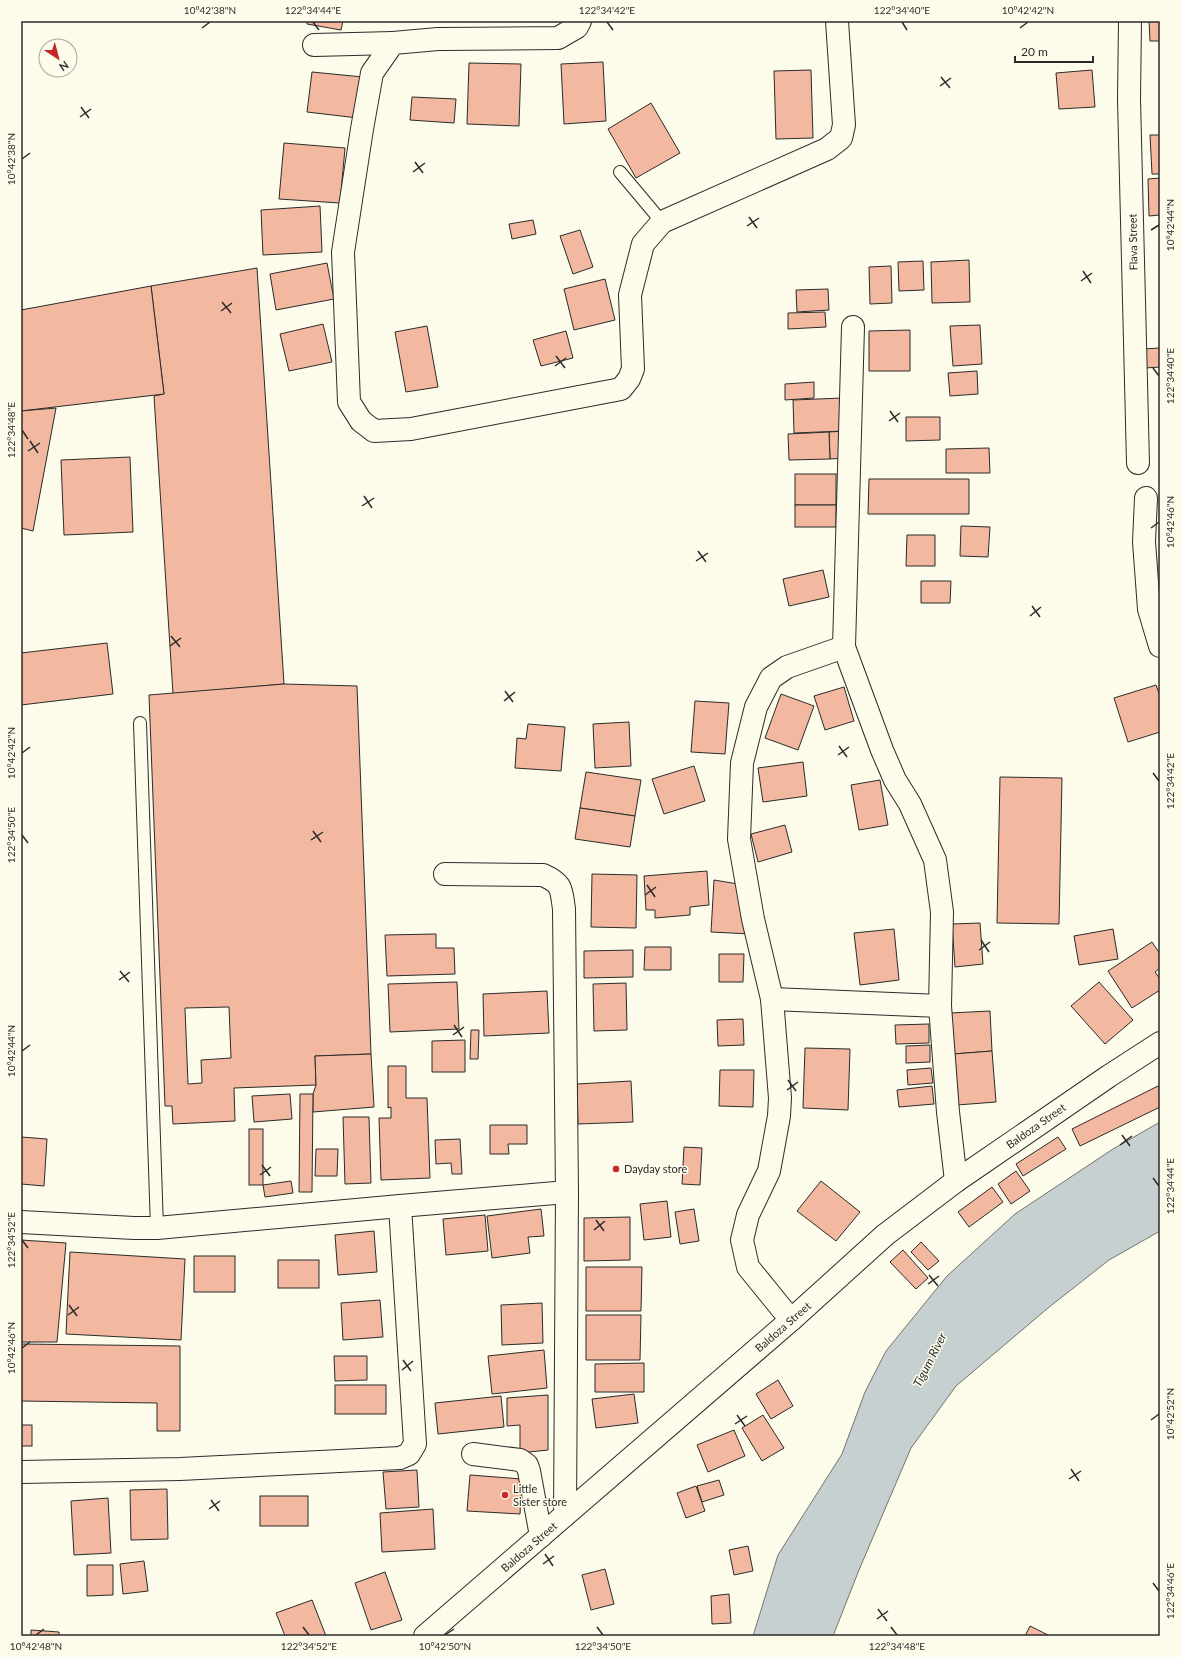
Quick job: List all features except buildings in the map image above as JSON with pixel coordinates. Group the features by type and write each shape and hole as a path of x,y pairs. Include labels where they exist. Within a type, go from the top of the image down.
{"street":[{"path":"314,45 393,43 438,39 558,38 577,27 580,21"},
{"path":"393,43 372,73 343,252 349,402 361,421 374,431 411,429 621,389 629,379 633,369 630,295 643,244 662,222 827,149 841,138 844,125 837,21"},
{"name":"Flava Street","path":"1130,21 1129,99 1138,463"},
{"path":"853,327 844,647 882,750 895,780 910,804 935,860 942,912 940,1006 948,1112 956,1181"},
{"path":"1146,498 1144,542 1149,609 1160,646"},
{"path":"791,1320 748,1267 742,1240 748,1215 769,1171 779,1116 780,1098 772,999 753,919 739,839 742,763 756,707 771,678 787,667 844,647"},
{"path":"444,874 543,875 555,881 562,890 564,909 567,1192 565,1515"},
{"path":"772,999 940,1006"},
{"name":"Baldoza Street","path":"425,1636 791,1320 885,1235 956,1181 1160,1043"},
{"path":"21,1222 157,1228 567,1192"},
{"path":"21,1472 180,1470 400,1458 410,1454 415,1444 400,1206"},
{"path":"473,1454 520,1460 527,1465 541,1536"}],"lane":[{"path":"620,172 662,222"},
{"path":"140,723 157,1228"}],"water":[{"name":"Tigum River","path":"1160,1122 1160,1231 1109,1260 1048,1308 956,1386 911,1448 859,1570 833,1636 753,1636 778,1555 842,1454 865,1392 886,1351 947,1276 1015,1214 1113,1149"}],"place":[{"name":"Dayday store","path":"616,1169"},
{"name":"Little Sister store","path":"505,1495"}]}
